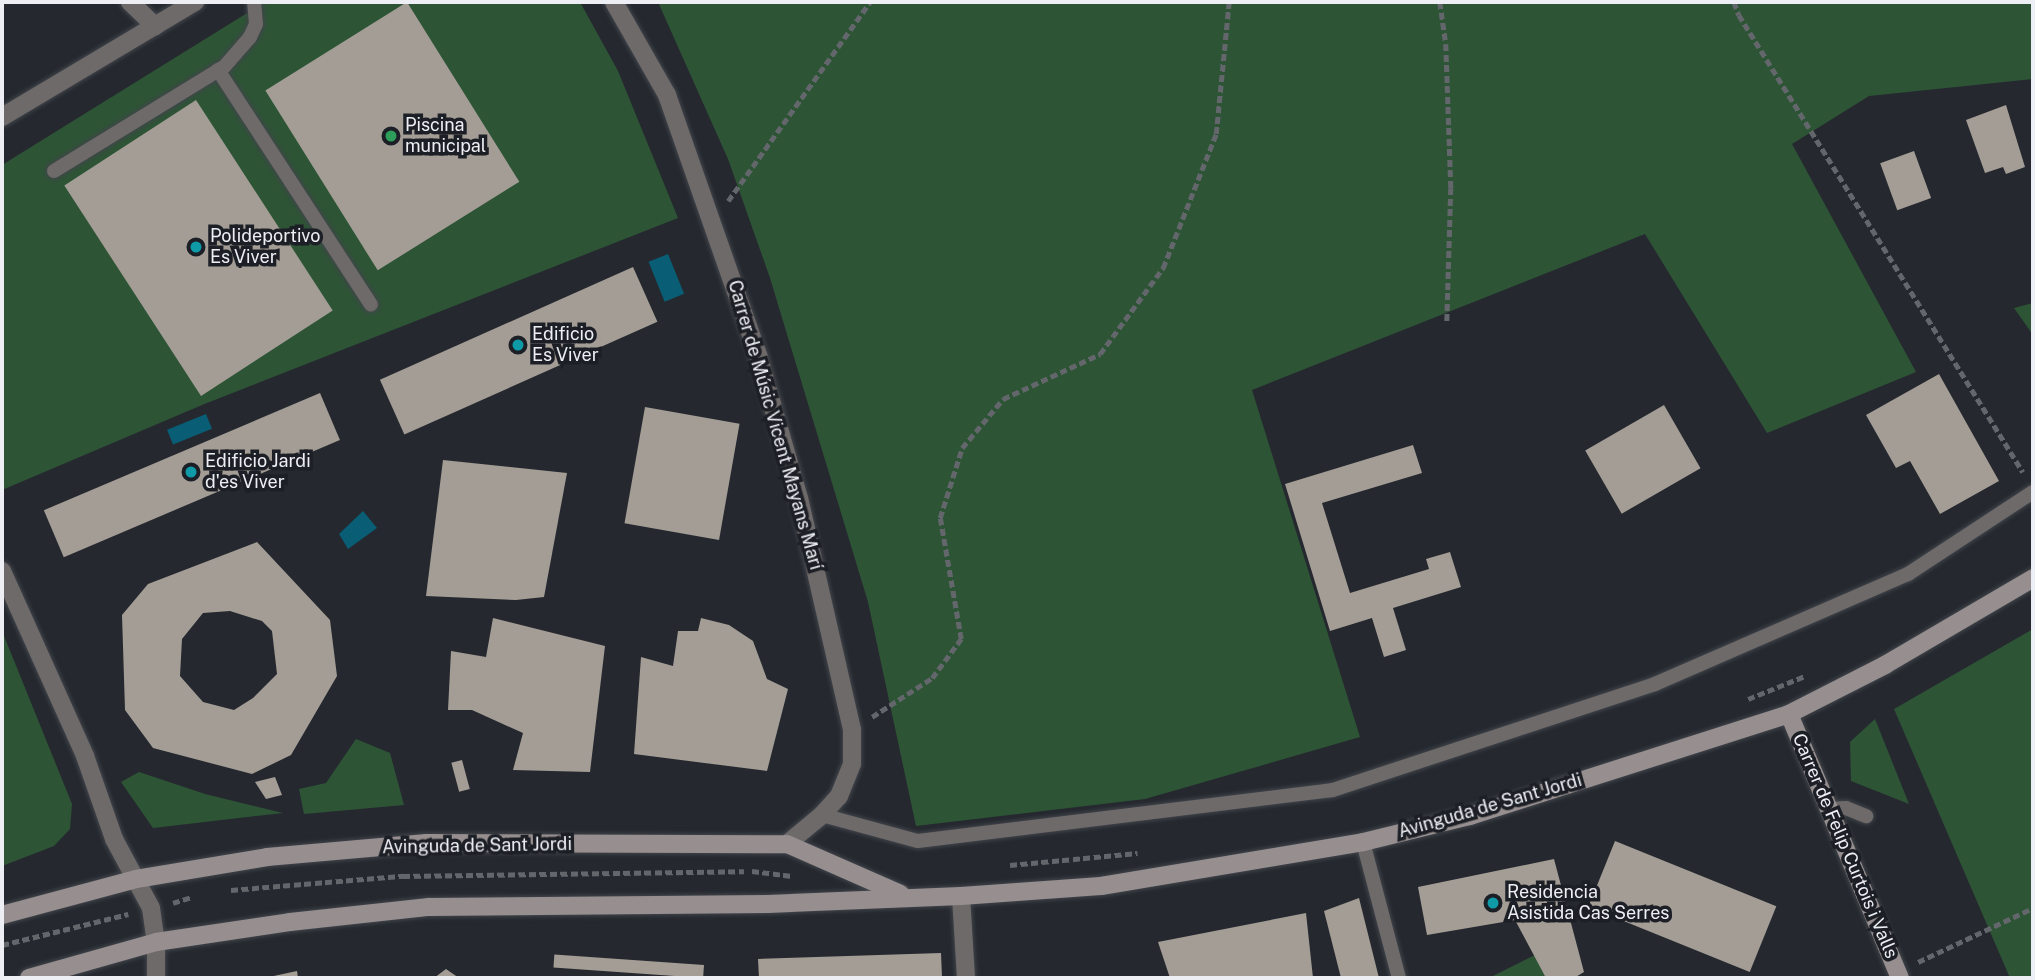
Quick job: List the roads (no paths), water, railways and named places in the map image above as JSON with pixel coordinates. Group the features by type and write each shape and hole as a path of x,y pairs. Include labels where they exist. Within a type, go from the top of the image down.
{"street":[{"path":"130,2 155,26"},
{"path":"2,117 195,2"},
{"name":"Carrer de Músic Vicent Mayans Marí","path":"614,2 667,95 759,358 799,498 852,730 852,764 839,796 822,815 787,844"},
{"path":"2,570 85,756 114,839 150,908 156,942 156,978"},
{"name":"Avinguda de Sant Jordi","path":"29,978 156,942 290,922 429,907 768,904 961,896 1101,886 1363,842 1470,816 1789,714 1885,665 2033,578"},
{"name":"Carrer de Felip Curtois i Valls","path":"1789,714 1899,975"},
{"name":"Avinguda de Sant Jordi","path":"2,915 136,879 267,857 426,843 787,844 907,897"},
{"path":"961,896 966,978"}],"lane":[{"path":"54,171 218,70 253,31 256,24 254,2"},
{"path":"218,70 371,305"},
{"path":"822,815 918,841 1333,790 1655,684 1909,574 2033,492"},
{"path":"1829,809 1846,808 1866,816"},
{"path":"1363,842 1399,978"}],"water":[{"path":"668,254 684,294 665,302 649,262"},
{"path":"206,414 212,429 173,445 167,430"},
{"path":"363,511 377,528 348,549 339,534"}],"place":[{"name":"Piscina municipal","path":"391,136"},
{"name":"Polideportivo Es Viver","path":"196,247"},
{"name":"Edificio Es Viver","path":"518,345"},
{"name":"Edificio Jardi d'es Viver","path":"191,472"},
{"name":"Residencia Asistida Cas Serres","path":"1493,903"}]}
